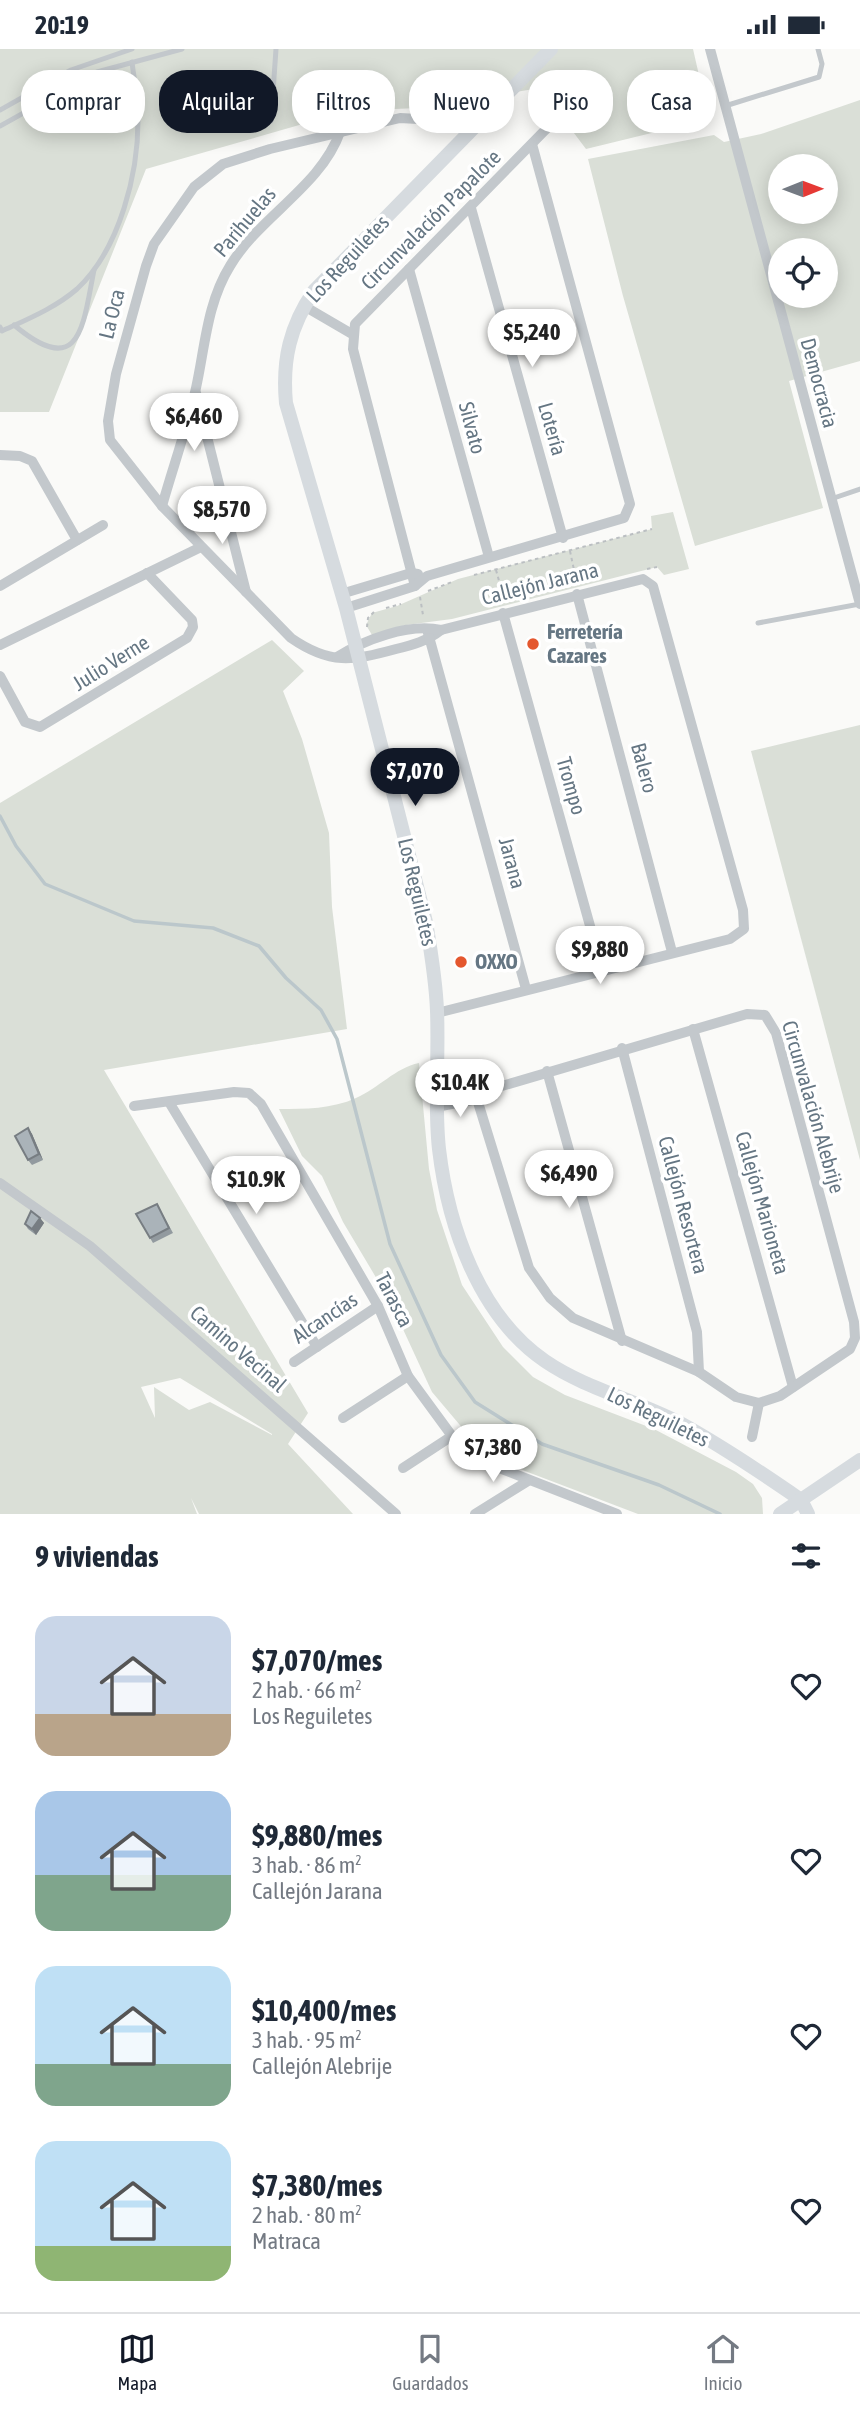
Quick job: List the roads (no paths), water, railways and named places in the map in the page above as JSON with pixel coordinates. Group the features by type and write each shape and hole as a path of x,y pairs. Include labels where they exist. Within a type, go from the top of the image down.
{"street":[{"name":"Los Reguiletes","path":"514,87 551,49"},
{"name":"Democracia","path":"710,49 860,604"},
{"name":"La Oca","path":"336,133 223,163 194,187 154,244 137,292 110,407 108,432 114,449 162,506 291,638 321,655 337,657 356,653"},
{"name":"Parihuelas","path":"162,506 196,391 209,316 219,286 230,265 259,229 329,156 340,133"},
{"name":"Los Reguiletes","path":"469,133 348,255 304,306 296,317 283,375 286,403 343,601 426,922 438,1013 436,1107 439,1151 452,1209 468,1259 490,1305 515,1338 556,1368 679,1423 801,1500"},
{"path":"532,144 543,133"},
{"name":"Circunvalación Papalote","path":"352,334 355,324 532,144"},
{"name":"Circunvalación Papalote","path":"415,586 427,576 624,518 630,504 532,144"},
{"name":"Lotería","path":"471,208 563,538"},
{"name":"Silvato","path":"409,269 489,557"},
{"path":"304,306 352,334 353,349 415,586 343,601"},
{"name":"Parihuelas","path":"196,391 246,591"},
{"path":"0,455 20,456 32,461 77,540"},
{"path":"0,568 3,583 103,525"},
{"path":"0,645 201,547"},
{"name":"Julio Verne","path":"0,676 25,722 40,727 187,638 194,627 192,620 147,573"},
{"path":"343,601 411,573"},
{"name":"Circunvalación Papalote","path":"411,573 427,576"},
{"name":"Callejón Jarana","path":"356,653 426,627 441,629 646,575 743,910 744,929 730,939 672,952"},
{"name":"Balero","path":"577,594 672,952"},
{"name":"Trompo","path":"503,613 602,969"},
{"name":"Jarana","path":"426,627 526,989"},
{"name":"Callejón Jarana","path":"356,653 430,639 441,629"},
{"path":"438,1013 672,952"},
{"name":"Circunvalación Alebrije","path":"477,1100 495,1088 622,1048 747,1014 765,1015 780,1046 854,1330 850,1349 842,1357 771,1401 759,1403"},
{"name":"Callejón Marioneta","path":"694,1029 793,1388"},
{"name":"Callejón Resortera","path":"622,1048 697,1332 699,1373"},
{"path":"547,1071 622,1341"},
{"path":"474,1086 529,1268 550,1298 573,1318 699,1373 736,1397 759,1403 752,1437"},
{"name":"Circunvalación Alebrije","path":"436,1090 474,1086 495,1088"},
{"name":"Tarasca","path":"134,1106 234,1092 249,1093 261,1104 378,1306 408,1375 452,1436 493,1464 528,1481 613,1513"},
{"path":"436,1107 477,1100"},
{"path":"169,1102 317,1347"},
{"name":"Camino Vecinal","path":"0,1183 51,1216 109,1262 396,1514"},
{"name":"Alcancías","path":"294,1362 378,1306"},
{"path":"343,1418 408,1375"},
{"path":"403,1468 452,1436"},
{"path":"780,1514 860,1460"},
{"path":"475,1514 528,1481"},
{"path":"801,1500 808,1514"}],"lane":[{"path":"0,110 71,70 132,49"},
{"path":"0,126 74,83 132,62 182,49"},
{"path":"275,70 276,49"},
{"path":"725,106 819,77 822,64 818,49"},
{"path":"0,327 2,331 58,303 78,288 95,267 113,237 134,166 138,113 132,62"},
{"path":"14,325 34,343 49,348 63,348 72,344 81,330 95,267"},
{"path":"831,499 860,489"},
{"path":"758,623 860,604"}],"waterway":[{"path":"0,816 16,846 45,884 134,921 213,928 259,946 286,978 321,1010 337,1039 390,1244 441,1355 475,1402 542,1444 659,1485 720,1514"}],"place":[{"name":"Ferretería Cazares","path":"533,644"},
{"name":"OXXO","path":"461,962"}]}
